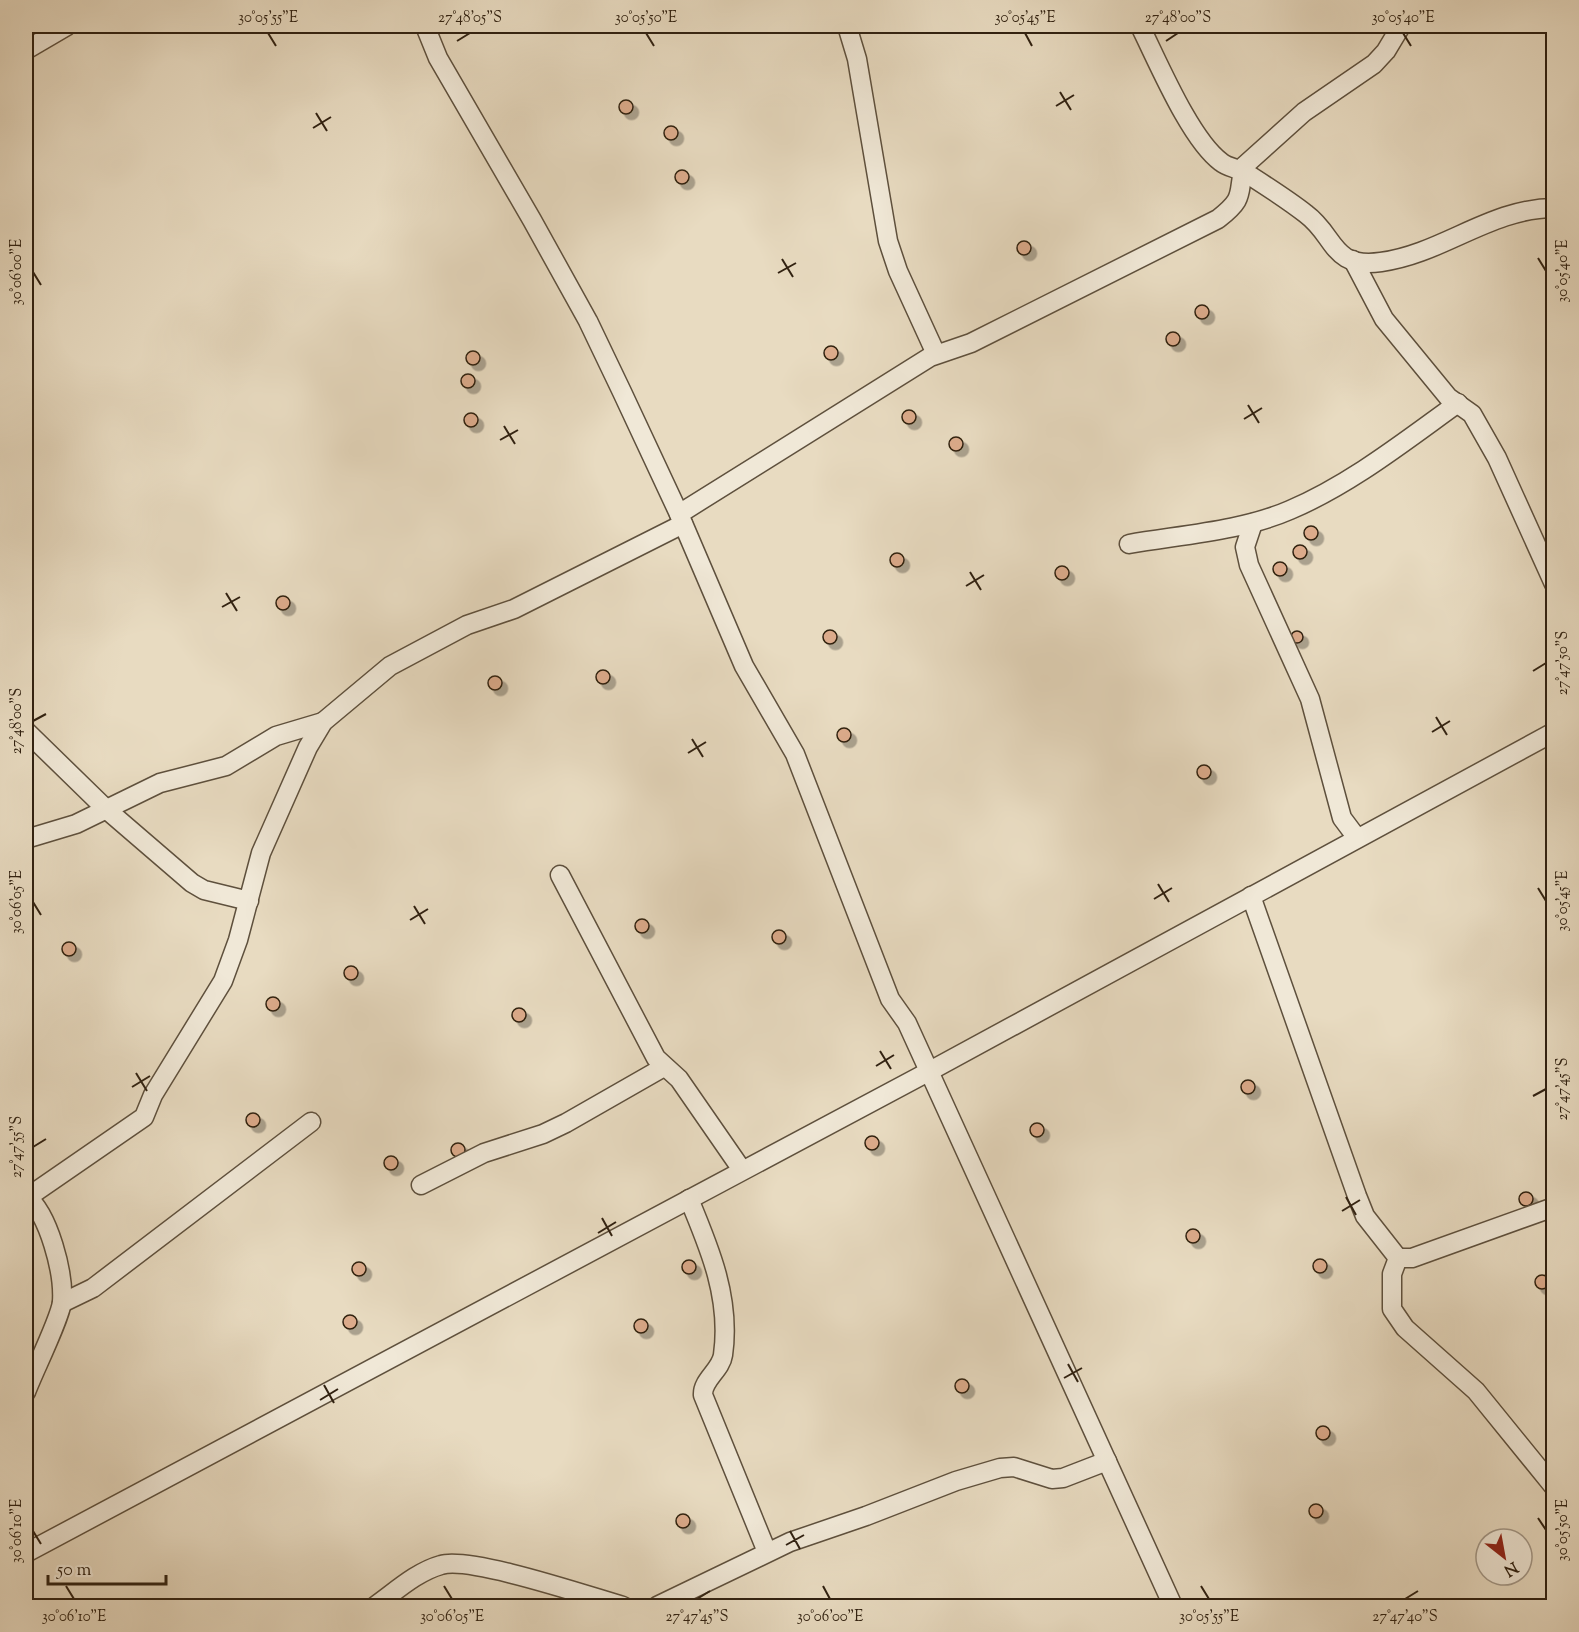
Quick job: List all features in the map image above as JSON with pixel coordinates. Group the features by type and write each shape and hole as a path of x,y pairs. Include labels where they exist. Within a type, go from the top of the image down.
{"street":[{"path":"26,50 67,26"},
{"path":"425,26 438,58 588,321 681,519 744,666 795,754 886,990 895,1009 907,1023 1173,1606"},
{"path":"847,26 856,59 888,241 898,271 936,354"},
{"path":"1140,26 1203,143 1221,162 1243,171 1308,214 1339,253 1353,260 1367,263 1396,259 1518,211 1554,208"},
{"path":"26,1392 62,1303 53,1247 43,1218 27,1197 144,1117 153,1095 223,981 249,901 261,853 308,747 324,722 390,666 467,625 514,609 681,519 936,354 971,343 1218,219 1237,200 1242,191 1243,171 1249,162 1304,112 1374,64 1386,51 1401,26"},
{"path":"1353,260 1384,319 1448,397 1472,414 1497,458 1554,584"},
{"path":"1129,544 1253,523 1289,511 1335,487 1458,403"},
{"path":"1253,523 1245,547 1249,565 1310,699 1342,818 1357,838"},
{"path":"26,839 76,824 160,783 226,766 276,736 324,722"},
{"path":"26,731 106,809 192,883 204,890 249,901"},
{"path":"26,1553 928,1072 1554,732"},
{"path":"560,875 624,999 664,1068 679,1079 742,1170"},
{"path":"1251,896 1356,1196 1365,1216 1398,1258"},
{"path":"421,1185 484,1153 543,1134 566,1123 664,1068"},
{"path":"62,1303 93,1288 311,1122"},
{"path":"689,1199 713,1258 721,1285 726,1324 721,1365 705,1385 703,1395 767,1552"},
{"path":"1398,1258 1412,1258 1554,1207"},
{"path":"1398,1258 1390,1291 1392,1309 1405,1328 1476,1391 1554,1487"},
{"path":"657,1606 767,1552 956,1481 1000,1468 1027,1469 1052,1479 1063,1478 1107,1461"},
{"path":"375,1606 425,1572 441,1564 456,1563 498,1571 623,1606"}],"building":[{"path":"626,100 631,102 633,107 631,112 626,114 621,112 619,107 621,102"},
{"path":"671,126 676,128 678,133 676,138 671,140 666,138 664,133 666,128"},
{"path":"682,170 687,172 689,177 687,182 682,184 677,182 675,177 677,172"},
{"path":"1024,241 1029,243 1031,248 1029,253 1024,255 1019,253 1017,248 1019,243"},
{"path":"1202,305 1207,307 1209,312 1207,317 1202,319 1197,317 1195,312 1197,307"},
{"path":"1173,332 1178,334 1180,339 1178,344 1173,346 1168,344 1166,339 1168,334"},
{"path":"831,346 836,348 838,353 836,358 831,360 826,358 824,353 826,348"},
{"path":"473,351 478,353 480,358 478,363 473,365 468,363 466,358 468,353"},
{"path":"468,374 473,376 475,381 473,386 468,388 463,386 461,381 463,376"},
{"path":"909,410 914,412 916,417 914,422 909,424 904,422 902,417 904,412"},
{"path":"471,413 476,415 478,420 476,425 471,427 466,425 464,420 466,415"},
{"path":"956,437 961,439 963,444 961,449 956,451 951,449 949,444 951,439"},
{"path":"1311,526 1316,528 1318,533 1316,538 1311,540 1306,538 1304,533 1306,528"},
{"path":"1300,545 1305,547 1307,552 1305,557 1300,559 1295,557 1293,552 1295,547"},
{"path":"897,553 902,555 904,560 902,565 897,567 892,565 890,560 892,555"},
{"path":"1280,562 1285,564 1287,569 1285,574 1280,576 1275,574 1273,569 1275,564"},
{"path":"1062,566 1067,568 1069,573 1067,578 1062,580 1057,578 1055,573 1057,568"},
{"path":"283,596 288,598 290,603 288,608 283,610 278,608 276,603 278,598"},
{"path":"830,630 835,632 837,637 835,642 830,644 825,642 823,637 825,632"},
{"path":"1299,631 1302,632 1302,642 1295,643 1292,642 1291,635 1292,632"},
{"path":"603,670 608,672 610,677 608,682 603,684 598,682 596,677 598,672"},
{"path":"495,676 500,678 502,683 500,688 495,690 490,688 488,683 490,678"},
{"path":"844,728 849,730 851,735 849,740 844,742 839,740 837,735 839,730"},
{"path":"1204,765 1209,767 1211,772 1209,777 1204,779 1199,777 1197,772 1199,767"},
{"path":"642,919 647,921 649,926 647,931 642,933 637,931 635,926 637,921"},
{"path":"779,930 784,932 786,937 784,942 779,944 774,942 772,937 774,932"},
{"path":"69,942 74,944 76,949 74,954 69,956 64,954 62,949 64,944"},
{"path":"351,966 356,968 358,973 356,978 351,980 346,978 344,973 346,968"},
{"path":"273,997 278,999 280,1004 278,1009 273,1011 268,1009 266,1004 268,999"},
{"path":"519,1008 524,1010 526,1015 524,1020 519,1022 514,1020 512,1015 514,1010"},
{"path":"1248,1080 1253,1082 1255,1087 1253,1092 1248,1094 1243,1092 1241,1087 1243,1082"},
{"path":"253,1113 258,1115 260,1120 258,1125 253,1127 248,1125 246,1120 248,1115"},
{"path":"1037,1123 1042,1125 1044,1130 1042,1135 1037,1137 1032,1135 1030,1130 1032,1125"},
{"path":"872,1136 877,1138 879,1143 877,1148 872,1150 867,1148 865,1143 867,1138"},
{"path":"458,1143 463,1145 465,1150 463,1155 458,1157 453,1155 451,1150 453,1145"},
{"path":"391,1156 396,1158 398,1163 396,1168 391,1170 386,1168 384,1163 386,1158"},
{"path":"1526,1192 1531,1194 1533,1199 1531,1204 1526,1206 1521,1204 1519,1199 1521,1194"},
{"path":"1193,1229 1198,1231 1200,1236 1198,1241 1193,1243 1188,1241 1186,1236 1188,1231"},
{"path":"1320,1259 1325,1261 1327,1266 1325,1271 1320,1273 1315,1271 1313,1266 1315,1261"},
{"path":"689,1260 694,1262 696,1267 694,1272 689,1274 684,1272 682,1267 684,1262"},
{"path":"359,1262 364,1264 366,1269 364,1274 359,1276 354,1274 352,1269 354,1264"},
{"path":"1542,1275 1547,1277 1549,1282 1547,1287 1542,1289 1537,1287 1535,1282 1537,1277"},
{"path":"350,1315 355,1317 357,1322 355,1327 350,1329 345,1327 343,1322 345,1317"},
{"path":"641,1319 646,1321 648,1326 646,1331 641,1333 636,1331 634,1326 636,1321"},
{"path":"962,1379 967,1381 969,1386 967,1391 962,1393 957,1391 955,1386 957,1381"},
{"path":"1323,1426 1328,1428 1330,1433 1328,1438 1323,1440 1318,1438 1316,1433 1318,1428"},
{"path":"1316,1504 1321,1506 1323,1511 1321,1516 1316,1518 1311,1516 1309,1511 1311,1506"},
{"path":"683,1514 688,1516 690,1521 688,1526 683,1528 678,1526 676,1521 678,1516"}]}
